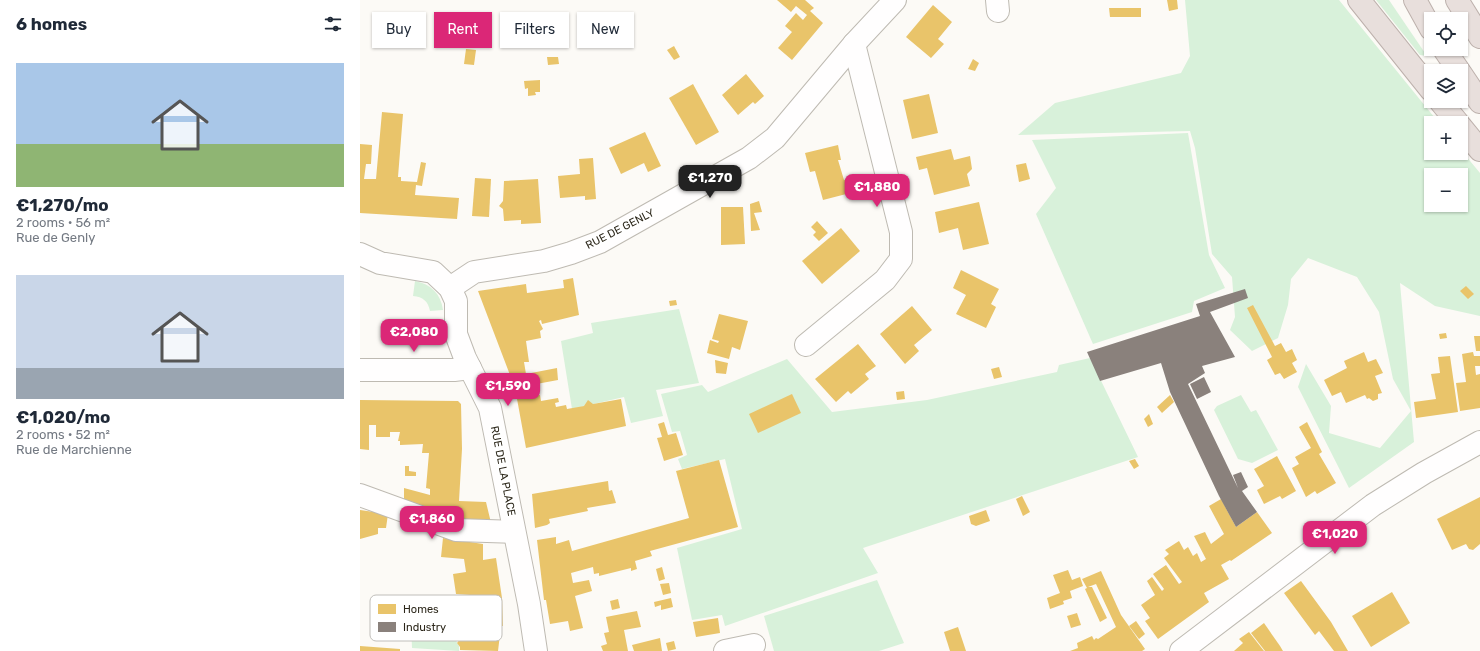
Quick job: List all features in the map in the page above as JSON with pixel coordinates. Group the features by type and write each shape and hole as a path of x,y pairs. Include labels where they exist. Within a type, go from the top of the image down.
{"highway":[{"path":"1359,0 1424,81"},
{"path":"1415,0 1424,16"},
{"path":"1456,0 1480,37"},
{"path":"1468,84 1480,102"},
{"path":"1446,108 1452,116"},
{"path":"1468,135 1480,150"}],"street":[{"name":"RUE DE GENLY","path":"450,288 474,272 544,261 600,242 748,158 775,138 854,44 895,0"},
{"path":"806,345 885,280 901,259 901,232 854,44"},
{"name":"RUE DE LA PLACE","path":"360,254 380,263 433,272 450,288 456,301 456,334 470,368 490,408 529,604 536,651"},
{"path":"360,370 470,368"},
{"path":"1181,651 1373,505 1424,473 1480,442"},
{"name":"RUE DE LA PLACE","path":"360,495 456,530 514,532"},
{"path":"725,651 754,645"}],"green space":[{"path":"1185,0 1339,0 1424,105 1424,108 1427,108 1433,116 1424,116 1424,160 1468,160 1468,158 1480,173 1480,316 1435,306 1400,283 1414,442 1349,488 1298,387 1306,364 1331,406 1329,433 1380,448 1411,411 1393,379 1379,312 1357,277 1308,258 1291,279 1288,305 1278,338 1252,351 1230,330 1235,317 1232,277 1212,254 1195,148 1190,131 1018,135 1055,103 1181,73 1190,56"},
{"path":"1376,0 1389,0 1424,52 1424,56 1420,55"},
{"path":"1188,133 1209,255 1225,288 1194,301 1192,312 1093,344 1036,214 1056,188 1032,140"},
{"path":"415,281 421,282 434,291 440,299 443,310 430,311 424,300 420,297 413,296"},
{"path":"679,309 699,383 656,390 663,416 631,423 624,397 572,409 561,341 593,333 591,323"},
{"path":"1090,358 1138,457 863,548 878,573 725,626 722,615 692,620 677,548 742,529 725,459 682,469 678,459 687,455 680,431 672,432 661,394 702,385 708,392 787,359 832,412 927,400 1057,372 1059,365"},
{"path":"1241,395 1251,412 1256,410 1278,450 1252,463 1238,459 1214,410 1217,406"},
{"path":"877,580 904,643 879,651 774,651 764,616"},
{"path":"412,641 456,641 459,646 459,651 412,648"}],"building: Homes":[{"path":"777,0 805,0 814,8 810,11 823,23 792,60 778,48 792,32 785,26 796,13 803,20 807,15 796,6 791,12"},
{"path":"1167,0 1177,0 1178,9 1169,11"},
{"path":"933,5 952,22 938,39 944,44 931,58 906,37"},
{"path":"1109,8 1141,8 1141,17 1110,17"},
{"path":"674,46 680,57 674,60 667,50"},
{"path":"466,49 476,50 474,65 464,64"},
{"path":"547,57 558,57 559,64 548,65"},
{"path":"973,59 979,63 975,71 968,69"},
{"path":"746,74 764,96 755,104 753,102 738,115 722,95"},
{"path":"540,80 540,92 535,92 536,95 528,96 528,88 525,89 524,81"},
{"path":"693,84 719,132 696,145 669,98"},
{"path":"929,94 938,133 912,139 903,100"},
{"path":"382,112 403,114 398,177 401,177 401,181 417,182 421,162 426,163 422,186 416,185 415,195 459,198 457,219 360,213 360,144 372,145 371,164 366,164 364,179 376,179"},
{"path":"645,132 661,166 648,172 644,163 621,174 609,148"},
{"path":"838,145 841,160 838,160 844,180 850,178 854,192 823,200 815,171 810,172 805,153"},
{"path":"951,149 954,160 970,156 972,169 967,174 970,186 934,195 927,168 919,170 916,157"},
{"path":"593,158 596,199 585,200 585,196 560,198 558,176 580,174 579,159"},
{"path":"1026,163 1030,179 1019,182 1016,165"},
{"path":"475,178 491,179 489,217 472,216"},
{"path":"538,179 541,223 521,224 521,220 504,221 503,209 499,206 503,201 504,181"},
{"path":"759,201 762,212 754,213 760,230 751,231 750,204"},
{"path":"979,202 989,244 963,250 958,228 939,233 935,212"},
{"path":"721,207 743,207 745,244 721,245"},
{"path":"817,221 828,233 819,241 813,235 816,232 811,227"},
{"path":"841,228 860,251 822,284 802,261"},
{"path":"961,270 999,289 991,304 996,307 986,328 956,314 966,295 953,288"},
{"path":"573,278 579,315 542,324 541,320 539,321 543,329 540,331 541,338 526,341 529,362 524,362 526,374 557,368 558,380 531,385 534,396 540,395 541,401 558,398 559,402 555,403 556,407 566,405 567,409 584,406 588,400 593,404 621,399 626,426 526,448 515,388 478,291 526,284 527,293 564,288 563,280"},
{"path":"1466,286 1474,294 1468,299 1460,291"},
{"path":"676,300 677,305 670,306 669,301"},
{"path":"1253,305 1275,346 1281,343 1286,352 1292,349 1297,360 1292,363 1297,372 1284,379 1280,373 1275,375 1267,360 1272,357 1247,308"},
{"path":"912,306 932,330 914,345 919,351 905,364 880,334"},
{"path":"719,314 748,321 740,350 732,347 729,359 707,353 710,340 718,343 719,341 712,339"},
{"path":"1446,333 1447,338 1440,339 1439,334"},
{"path":"1474,336 1480,336 1480,351 1476,351"},
{"path":"858,344 876,366 865,374 869,379 851,394 848,391 836,402 815,379"},
{"path":"1364,352 1368,362 1376,359 1383,373 1375,376 1382,393 1378,394 1378,399 1373,401 1369,398 1367,399 1365,395 1346,403 1341,392 1332,396 1324,380 1347,368 1344,361"},
{"path":"1473,352 1474,356 1480,356 1480,366 1475,366 1476,375 1480,374 1480,408 1460,411 1456,383 1466,382 1462,354"},
{"path":"1450,356 1458,412 1416,418 1414,402 1436,399 1431,374 1440,373 1438,357"},
{"path":"715,360 728,363 726,374 716,373"},
{"path":"999,367 1002,377 994,379 991,369"},
{"path":"904,391 905,399 897,400 896,392"},
{"path":"792,394 801,413 758,433 749,414"},
{"path":"1170,395 1174,402 1162,413 1157,407"},
{"path":"360,400 458,401 461,404 462,449 459,501 486,502 492,527 455,525 404,505 404,488 430,495 430,489 426,488 429,453 422,453 423,444 400,445 400,441 398,441 400,432 390,432 390,437 376,437 376,425 369,425 369,450 360,449"},
{"path":"1149,414 1153,424 1148,427 1144,419"},
{"path":"664,422 668,435 676,433 683,455 664,461 657,438 662,437 658,424"},
{"path":"1307,422 1322,452 1319,454 1336,483 1317,494 1315,491 1306,497 1292,468 1299,464 1295,457 1311,448 1299,427"},
{"path":"1277,456 1296,491 1282,499 1280,496 1264,504 1257,490 1264,486 1254,469"},
{"path":"1135,459 1139,466 1134,469 1129,461"},
{"path":"719,460 738,527 650,551 652,556 635,561 637,569 631,571 631,568 599,576 599,573 594,574 593,567 571,573 573,583 589,580 592,591 575,596 583,628 570,631 568,621 550,624 546,600 544,600 537,540 556,537 556,544 569,540 572,551 689,518 676,471"},
{"path":"405,466 409,466 409,471 416,472 416,476 405,476"},
{"path":"608,481 609,491 612,490 616,503 587,508 588,511 549,519 550,523 547,525 535,528 532,494"},
{"path":"1022,496 1030,512 1023,516 1016,499"},
{"path":"1480,497 1480,544 1473,550 1469,549 1466,544 1452,550 1437,519"},
{"path":"1221,499 1236,527 1257,512 1272,533 1231,561 1230,560 1221,565 1229,579 1204,593 1209,602 1158,639 1145,621 1150,618 1141,605 1155,595 1147,581 1152,577 1162,591 1164,589 1153,574 1166,565 1179,584 1182,582 1164,558 1169,554 1165,550 1179,541 1184,550 1188,547 1193,556 1197,553 1201,562 1206,559 1194,536 1205,532 1211,544 1224,534 1209,506"},
{"path":"360,510 388,514 386,528 378,528 378,534 360,539"},
{"path":"986,510 990,521 976,526 971,524 969,516"},
{"path":"443,538 483,544 483,560 496,558 502,595 456,594 453,574 466,572 464,559 441,557"},
{"path":"662,567 665,579 659,581 656,569"},
{"path":"1068,570 1072,580 1080,577 1083,586 1070,591 1072,598 1063,601 1064,604 1050,609 1047,598 1060,593 1053,575"},
{"path":"1101,571 1121,615 1145,649 1142,651 1070,651 1078,648 1077,643 1092,636 1094,640 1096,638 1098,639 1116,627 1096,584 1088,587 1092,587 1107,618 1100,622 1082,579"},
{"path":"1301,581 1331,622 1348,651 1334,651 1319,631 1315,635 1284,593"},
{"path":"669,583 671,593 663,595 660,584"},
{"path":"1392,592 1410,623 1371,647 1352,616"},
{"path":"502,598 503,626 502,626"},
{"path":"671,598 673,607 661,610 661,605 655,607 654,602"},
{"path":"618,599 620,608 612,610 610,601"},
{"path":"637,611 641,627 624,630 628,651 603,651 601,646 607,644 604,633 609,632 606,617"},
{"path":"1077,613 1081,625 1071,628 1067,616"},
{"path":"718,618 720,633 696,637 693,622"},
{"path":"1136,621 1145,634 1139,639 1129,626"},
{"path":"1264,623 1283,651 1265,651 1251,633"},
{"path":"958,627 966,651 950,651 944,632"},
{"path":"1249,632 1264,651 1234,651 1243,643 1239,639"},
{"path":"660,638 662,651 634,651 632,645"},
{"path":"459,641 499,641 498,651 460,650 457,643"},
{"path":"674,641 676,649 668,651 666,643"},
{"path":"360,646 400,649 400,651 360,651"}],"building: Industry":[{"path":"1245,289 1248,298 1210,312 1235,357 1202,366 1205,373 1188,384 1238,488 1233,475 1241,472 1248,487 1242,491 1257,512 1236,527 1219,496 1170,392 1161,363 1100,381 1087,352 1200,316 1196,304"},
{"path":"1204,377 1211,392 1197,399 1190,384"}]}
